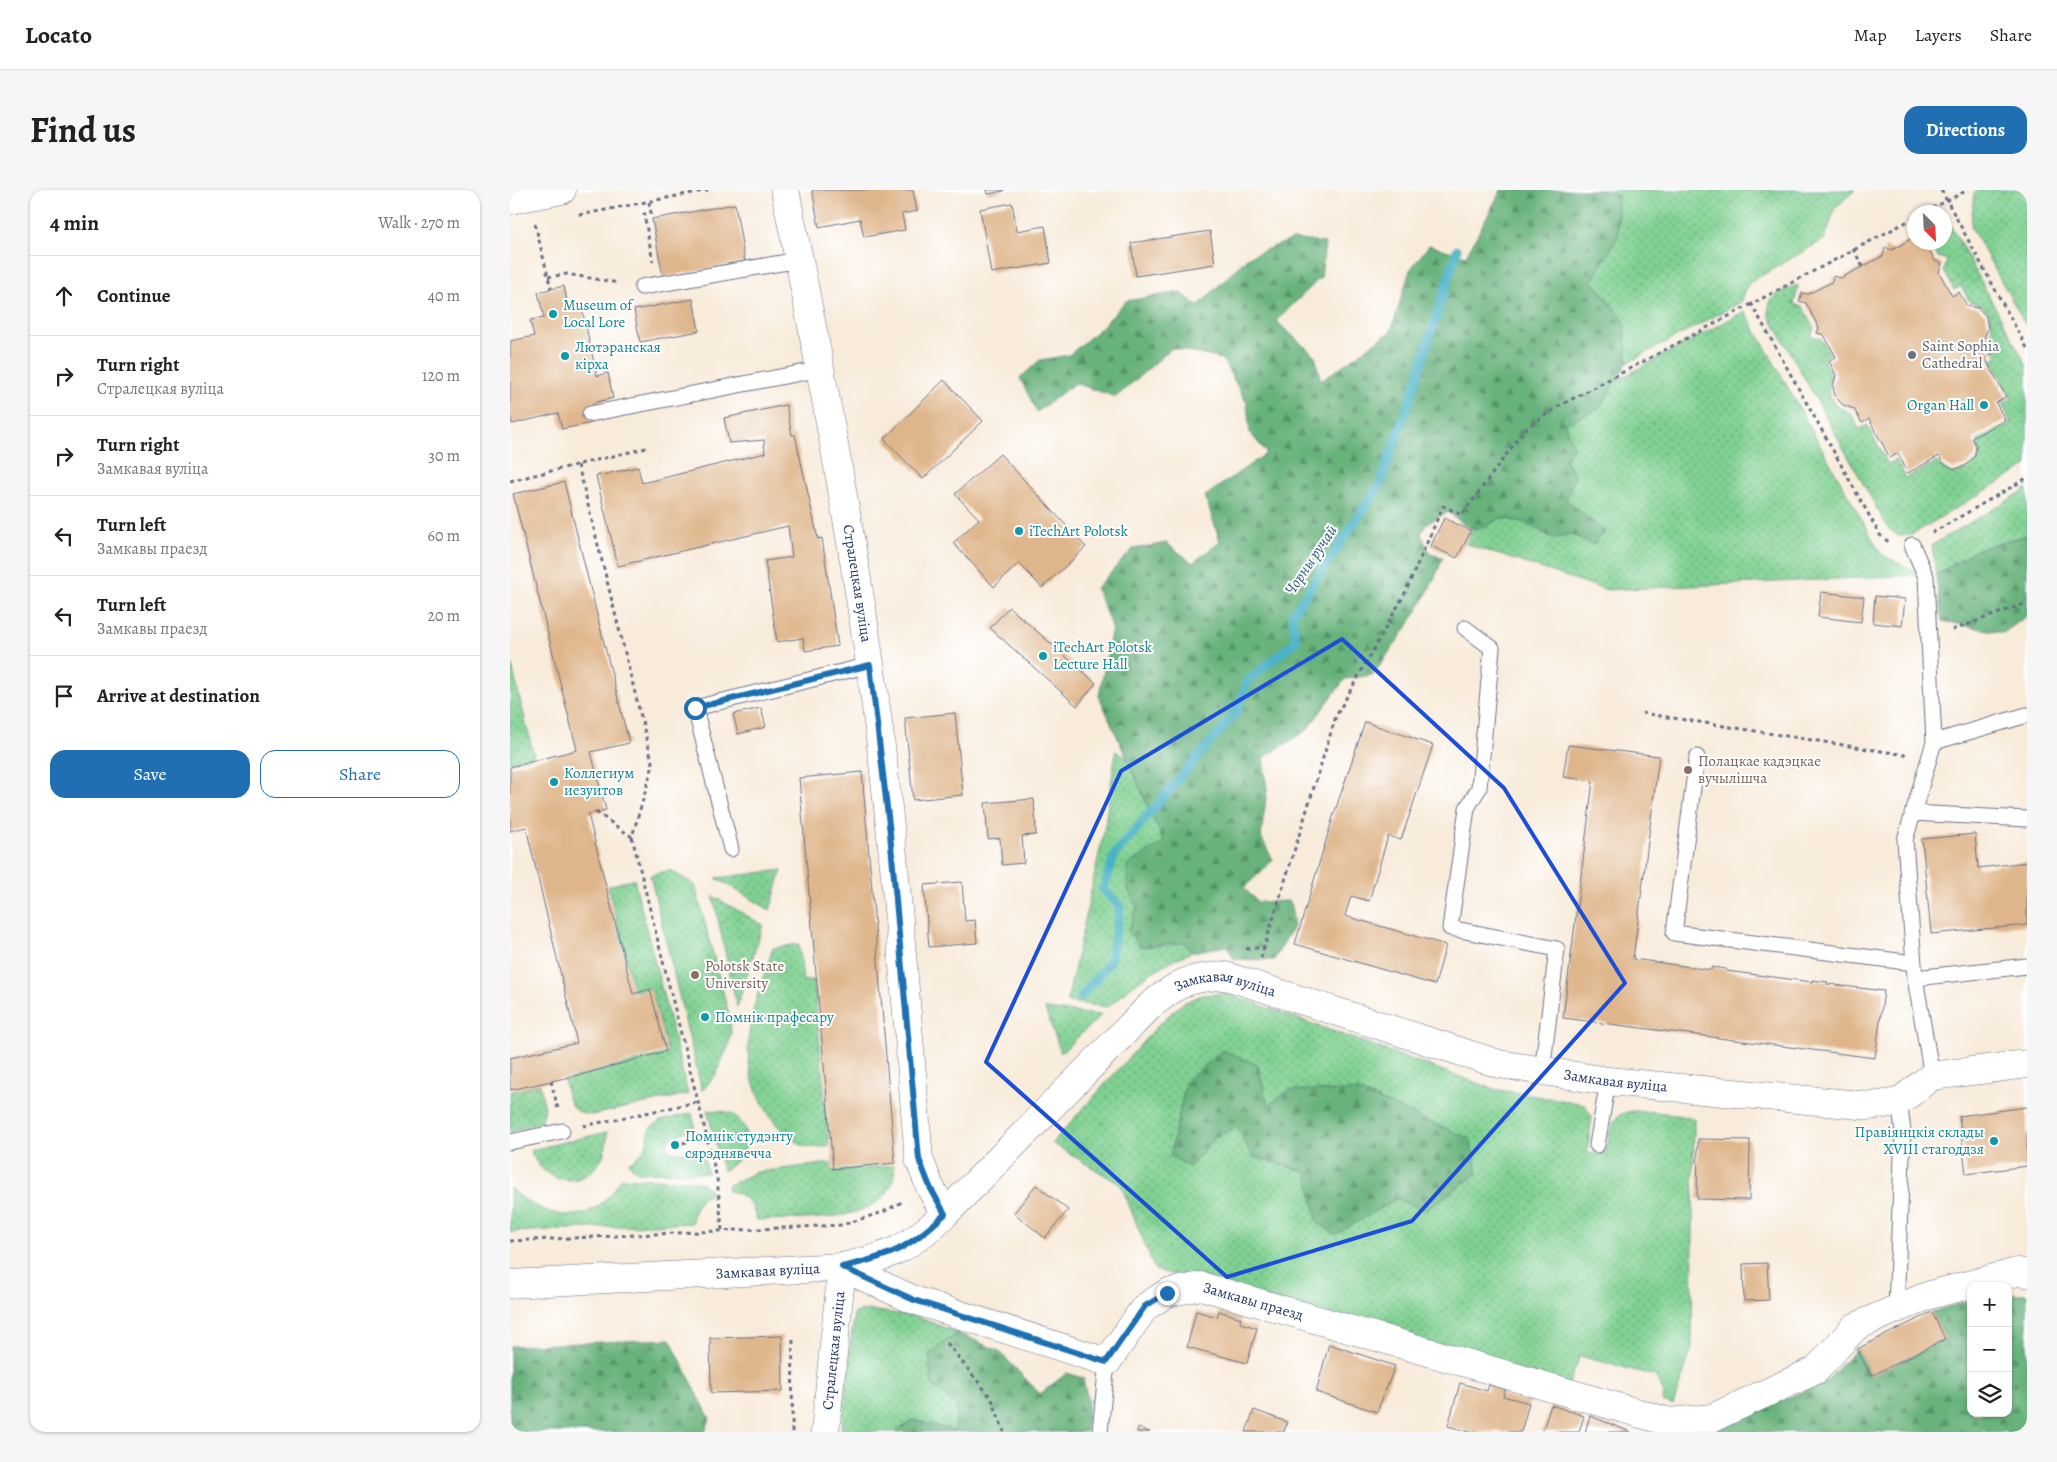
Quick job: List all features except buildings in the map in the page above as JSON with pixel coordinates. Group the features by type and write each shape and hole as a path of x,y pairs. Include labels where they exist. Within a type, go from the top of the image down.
{"street":[{"path":"510,200 562,190"},
{"name":"Стралецкая вуліца","path":"785,190 820,369 870,665 890,833 919,1159 930,1187 945,1214"},
{"name":"Замкавая вуліца","path":"510,1284 842,1267 883,1258 918,1239 945,1214 1151,1005 1174,987 1198,977 1226,976 1499,1064 1542,1072 1608,1081 1870,1106 1899,1102"},
{"path":"1899,1102 1932,1076 2027,1064"},
{"path":"842,1267 914,1300 1106,1362"},
{"name":"Стралецкая вуліца","path":"825,1432 842,1267"},
{"path":"1667,1427 1712,1418 1816,1370 1855,1327 1896,1309 1930,1295 2017,1272 2027,1273"},
{"name":"Замкавы праезд","path":"1106,1362 1145,1306 1167,1293 1201,1286 1667,1427"}],"lane":[{"path":"642,287 799,260"},
{"path":"590,414 820,369"},
{"path":"1912,545 1926,577 1934,742 1905,840 1914,971 1932,1076"},
{"path":"1465,628 1492,648 1479,788 1467,808 1450,928 1557,949 1542,1072"},
{"path":"732,849 695,708 870,665"},
{"path":"1934,742 2027,715"},
{"path":"1697,757 1674,933 1914,971 2027,966"},
{"path":"1912,813 2027,819"},
{"path":"1597,1145 1608,1081"},
{"path":"1896,1309 1903,1132 1899,1102"},
{"path":"510,1142 562,1131"},
{"path":"1100,1432 1106,1362"}],"path":[{"path":"573,216 708,190"},
{"path":"1941,190 2027,348"},
{"path":"1939,205 1968,190"},
{"path":"649,202 651,212 644,214 657,284"},
{"path":"527,225 545,222"},
{"path":"1252,984 1336,716 1404,595 1443,506 1462,515 1525,429 1558,406 1751,302 1907,222"},
{"path":"535,224 551,289"},
{"path":"1853,249 1863,267"},
{"path":"548,277 566,274 642,287"},
{"path":"1751,302 1880,535 1893,545 1912,545 2027,478"},
{"path":"510,481 646,448"},
{"path":"578,465 653,765 632,837 720,1192 722,1230"},
{"path":"1929,638 2027,604"},
{"path":"1642,713 1929,759"},
{"path":"596,812 632,837"},
{"path":"562,1131 698,1102"},
{"path":"676,1145 707,1137"},
{"path":"792,1432 793,1336"},
{"path":"944,1338 992,1399 1004,1432"}],"highlighted area":[{"path":"1342,639 1504,788 1625,983 1412,1221 1227,1277 986,1062 1121,771"}],"green space":[{"path":"1501,190 1598,190 1618,195 1618,237 1592,280 1624,321 1627,363 1599,409 1564,424 1574,446 1565,460 1576,475 1566,500 1606,532 1593,545 1571,534 1553,538 1523,522 1500,518 1484,527 1473,528 1448,512 1426,524 1421,534 1430,554 1443,557 1430,589 1393,647 1373,675 1345,679 1306,731 1263,758 1267,790 1261,837 1273,860 1244,888 1258,902 1290,901 1294,925 1274,960 1234,959 1227,946 1192,952 1184,943 1140,947 1128,932 1137,907 1127,887 1127,865 1164,842 1099,696 1112,628 1096,588 1133,549 1166,543 1193,563 1220,541 1205,496 1267,453 1250,433 1247,403 1222,359 1172,348 1116,397 1075,383 1037,412 1020,378 1040,360 1069,355 1101,328 1126,301 1180,292 1198,306 1248,257 1293,239 1325,243 1321,277 1276,321 1315,356 1321,381 1391,331 1410,270 1429,245 1466,256"},
{"path":"1598,190 1855,190 1835,208 1825,239 1749,283 1741,302 1627,363 1624,321 1592,280 1618,237 1618,195"},
{"path":"1979,190 2027,190 2027,327 1971,227 1974,193"},
{"path":"1952,228 2027,366 2027,466 1911,535 1897,535 1888,528 1769,315 1769,308 1772,299 1776,295 1797,285 1794,304 1803,307 1814,328 1811,336 1821,339 1830,355 1823,359 1831,376 1829,389 1832,399 1839,407 1851,413 1859,429 1867,425 1888,464 1896,460 1906,478 1937,462 1953,474 1967,470 1980,458 1978,440 2011,423 2002,404 2012,398 1991,360 1998,356 1989,339 1992,326 1990,315 1987,310 1970,302 1961,286 1954,290 1944,271 1947,260 1938,257 1934,250 1952,250"},
{"path":"1745,311 1881,554 1922,575 1607,590 1466,544 1473,529 1462,524 1529,433 1562,410"},
{"path":"2027,489 2027,535 1976,550 1936,575 1932,545"},
{"path":"2027,535 2027,616 2003,633 1942,621 1936,575 1976,550"},
{"path":"510,658 534,756 510,762"},
{"path":"1116,751 1127,759 1164,842 1127,887 1137,907 1140,947 1185,943 1192,952 1147,975 1108,1007 1067,1002 1104,831"},
{"path":"670,870 695,885 730,1019 731,1033 729,1045 715,1076 702,1091 650,875"},
{"path":"782,870 770,910 716,878"},
{"path":"634,879 688,1094 592,1115 578,1111 570,1104 564,1080 668,1053 651,988 634,992 608,886"},
{"path":"713,896 763,925 737,1007"},
{"path":"799,944 803,981 814,980 829,1146 803,1146 776,1124 753,1083 749,1063 750,1025 754,1006 773,948"},
{"path":"1226,993 1494,1089 1584,1104 1592,1117 1587,1152 1605,1154 1615,1120 1629,1112 1652,1111 1694,1118 1692,1348 1673,1405 1662,1402 1664,1393 1655,1376 1580,1356 1569,1384 1325,1313 1155,1270 1121,1185 1052,1143 1161,1022 1183,1003 1202,995"},
{"path":"1045,1009 1100,1015 1101,1015 1061,1053"},
{"path":"1223,1050 1258,1065 1268,1106 1289,1090 1359,1091 1470,1139 1478,1173 1426,1210 1396,1199 1335,1235 1317,1222 1307,1172 1253,1157 1237,1128 1215,1137 1190,1167 1170,1156 1186,1081"},
{"path":"540,1084 545,1110 541,1122 510,1132 510,1092"},
{"path":"707,1110 732,1114 742,1123 746,1131 746,1146 742,1154 723,1171"},
{"path":"692,1113 695,1126 669,1140 667,1144 669,1150 673,1152 702,1152 708,1173 637,1172 628,1163 644,1150 649,1129 660,1121"},
{"path":"607,1132 605,1149 599,1163 589,1173 577,1179 564,1180 551,1175 539,1166 530,1150"},
{"path":"831,1163 832,1171 894,1165 891,1185 881,1199 864,1209 843,1215 796,1219 757,1220 751,1205 744,1197 728,1191 727,1186 756,1172"},
{"path":"621,1178 687,1180 703,1183 713,1193 700,1201 694,1213 692,1223 510,1232 510,1188 540,1208 570,1215 584,1213 597,1206 610,1195"},
{"path":"2012,1294 2027,1294 2027,1432 1713,1432 1827,1380 1857,1349 1871,1376 1945,1339 1932,1312 1967,1301 1967,1417 2012,1417"},
{"path":"868,1310 915,1316 958,1333 929,1354 932,1385 957,1406 955,1431 913,1420 896,1432 841,1432 854,1313"},
{"path":"958,1333 999,1351 1040,1394 1067,1373 1083,1378 1088,1402 1086,1432 896,1432 913,1420 955,1431 957,1406 932,1385 929,1354"},
{"path":"670,1339 710,1419 705,1432 510,1432 510,1346"}],"waterway":[{"name":"Чорны ручай","path":"1081,997 1110,962 1120,907 1103,889 1115,854 1237,711 1248,680 1296,641 1292,615 1379,486 1412,394 1457,250"}],"place":[{"name":"Museum of Local Lore","path":"553,314"},
{"name":"Saint Sophia Cathedral","path":"1912,355"},
{"name":"Лютэранская кірха","path":"565,356"},
{"name":"Organ Hall","path":"1984,405"},
{"name":"iTechArt Polotsk","path":"1019,531"},
{"name":"iTechArt Polotsk Lecture Hall","path":"1043,656"},
{"name":"Полацкае кадэцкае вучылішча","path":"1688,770"},
{"name":"Коллегиум иезуитов","path":"554,782"},
{"name":"Polotsk State University","path":"695,975"},
{"name":"Помнік прафесару","path":"705,1017"},
{"name":"Правіянцкія склады XVIII стагоддзя","path":"1994,1141"},
{"name":"Помнік студэнту сярэднявечча","path":"675,1145"}],"route":[{"path":"695,708 870,665 890,833 919,1159 930,1187 945,1214 918,1239 883,1258 842,1267 914,1300 1106,1362 1145,1306 1167,1293"}]}
